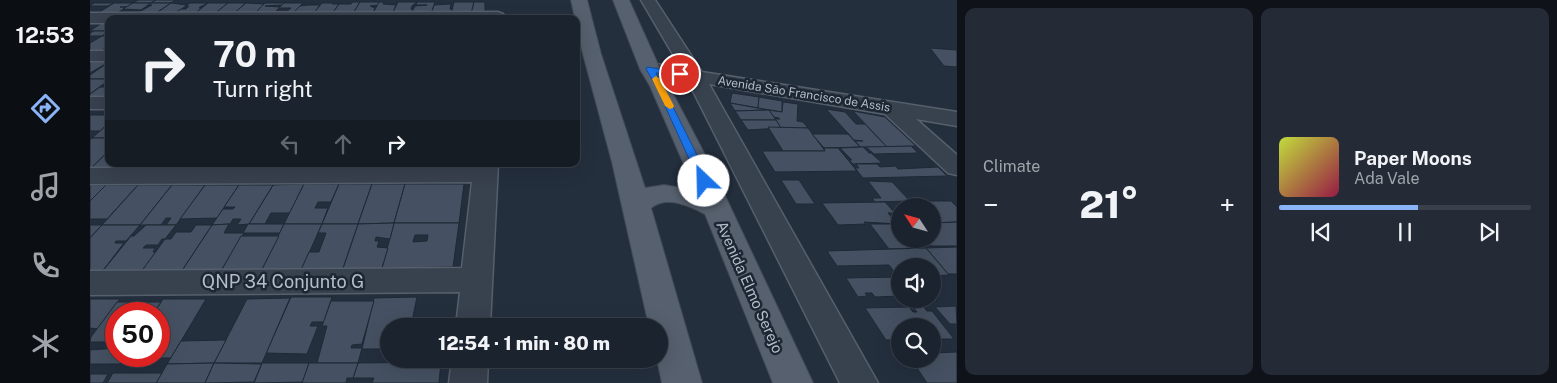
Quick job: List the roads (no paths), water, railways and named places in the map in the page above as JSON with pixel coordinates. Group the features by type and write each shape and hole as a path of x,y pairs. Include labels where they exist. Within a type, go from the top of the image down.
{"main road":[{"path":"579,0 592,54 625,162 682,383"},
{"name":"Avenida Elmo Serejo","path":"621,0 650,69 660,86 698,168 793,383"},
{"path":"625,162 634,170 650,176 668,177 684,174 698,168"},
{"path":"635,206 643,198 659,194 677,194 695,198 716,208"}],"street":[{"path":"498,15 499,0"},
{"path":"648,0 695,76 859,383"},
{"path":"90,18 105,18"},
{"path":"90,56 105,56"},
{"name":"Avenida São Francisco de Assis","path":"650,69 957,120"},
{"path":"90,103 105,103"},
{"path":"892,109 957,168"},
{"path":"90,176 486,169 473,318"},
{"name":"QNP 34 Conjunto G","path":"90,283 476,280"},
{"path":"468,383 469,368"}]}
